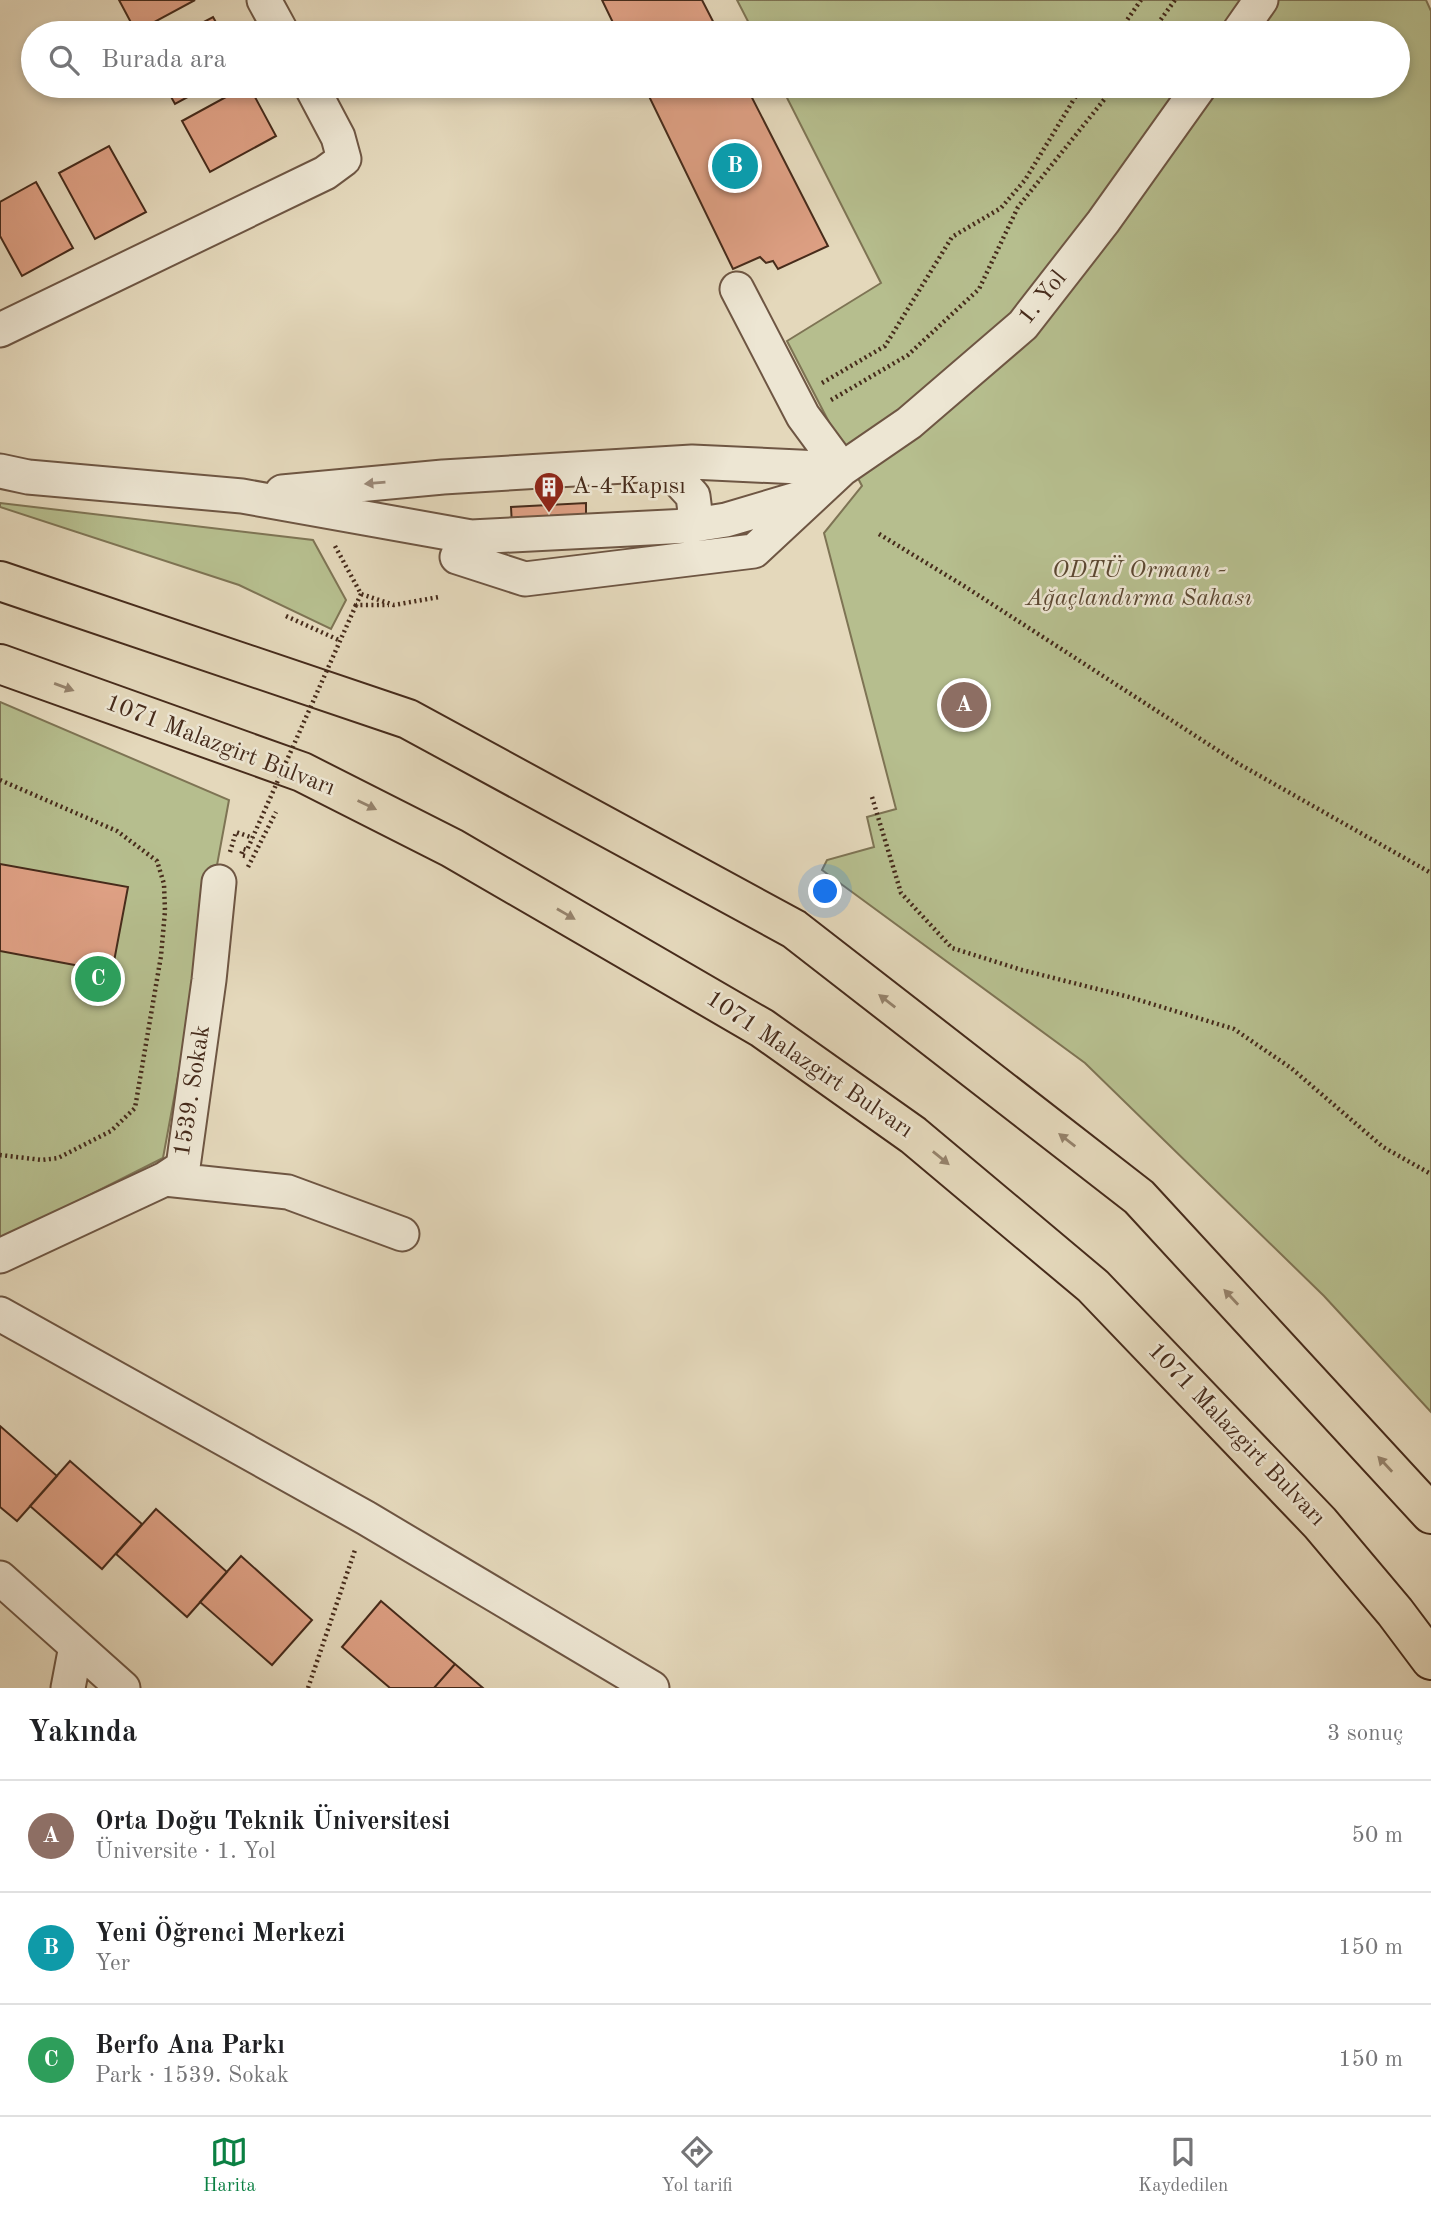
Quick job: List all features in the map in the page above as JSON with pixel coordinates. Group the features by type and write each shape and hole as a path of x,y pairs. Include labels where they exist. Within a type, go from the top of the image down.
{"main road":[{"path":"0,581 408,719 794,929 1139,1197 1431,1514"},
{"name":"1071 Malazgirt Bulvarı","path":"0,664 302,772 452,848 762,1028 913,1135 1093,1286 1320,1523 1395,1612 1431,1660"}],"street":[{"path":"264,0 275,21"},
{"path":"1246,21 1261,0"},
{"path":"0,330 325,173 344,159 338,137 317,98"},
{"name":"1. Yol","path":"815,494 842,469 909,422 1023,325 1103,222 1191,98"},
{"path":"737,289 798,408 842,469"},
{"path":"242,496 443,477 692,462 842,469"},
{"path":"443,477 495,497 842,469"},
{"path":"0,471 28,477 242,496 464,547 688,526 726,520 815,494"},
{"path":"681,483 693,496 695,512 688,526"},
{"path":"242,496 324,527 464,547 584,552 747,534 815,494"},
{"name":"1539. Sokak","path":"0,1256 165,1179 183,1167 209,980 219,882"},
{"path":"165,1179 288,1192 402,1234"},
{"path":"0,1314 366,1518 652,1688"},
{"path":"0,1578 123,1688"},
{"path":"68,1688 76,1646"}],"path":[{"path":"1126,21 1141,0"},
{"path":"1160,21 1175,0"},
{"path":"798,408 885,346 952,237 1001,208 1025,180 1075,98"},
{"path":"798,408 908,355 979,289 1018,207 1105,98"},
{"path":"324,527 361,594 394,605"},
{"path":"879,534 1238,764 1431,873"},
{"path":"252,858 241,855 243,849 247,850 253,838 361,594"},
{"path":"356,605 394,605 439,597"},
{"path":"286,616 341,640"},
{"path":"0,780 117,831 157,861 164,884 165,911 161,956 135,1108 111,1131 58,1158 42,1160 0,1155"},
{"path":"872,797 901,893 952,948 1234,1029 1291,1068 1383,1147 1431,1174"},
{"path":"236,832 253,838"},
{"path":"307,1688 366,1518"}],"green space":[{"name":"ODTÜ Ormanı - Ağaçlandırma Sahası","path":"737,0 1426,0 1431,11 1431,1412 1324,1296 1085,1063 822,870 827,860 874,847 867,817 896,809 824,533 862,486 787,341 881,283 787,98 1410,98 1410,21 748,21"},
{"path":"0,503 313,540 346,600 331,629 239,585 0,507"},
{"path":"0,702 229,800 163,1158 0,1240"}],"building":[{"path":"119,0 195,0 156,21 130,21"},
{"path":"602,0 702,0 713,21 612,21"},
{"path":"172,98 186,98 175,104"},
{"path":"224,98 255,98 276,136 210,172 182,121"},
{"path":"650,98 752,98 828,246 778,269 773,261 766,263 760,257 733,269"},
{"path":"109,146 146,212 95,239 59,173"},
{"path":"36,182 73,248 22,276 0,236 0,202"},
{"name":"A-4 Kapısı","path":"586,503 586,521 512,526 511,507"},
{"path":"0,864 128,887 112,972 0,951"},
{"path":"0,1426 57,1476 17,1521 0,1507"},
{"path":"70,1461 142,1524 102,1569 30,1506"},
{"path":"156,1509 227,1572 187,1617 116,1554"},
{"path":"241,1556 312,1620 272,1665 200,1602"},
{"path":"381,1601 455,1664 434,1688 390,1688 342,1647"},
{"path":"455,1664 483,1688 434,1688"}],"place":[{"name":"Yeni Öğrenci Merkezi","path":"735,166"},
{"name":"A-4 Kapısı","path":"549,514"},
{"name":"Orta Doğu Teknik Üniversitesi","path":"964,705"},
{"name":"Berfo Ana Parkı","path":"98,979"}]}
